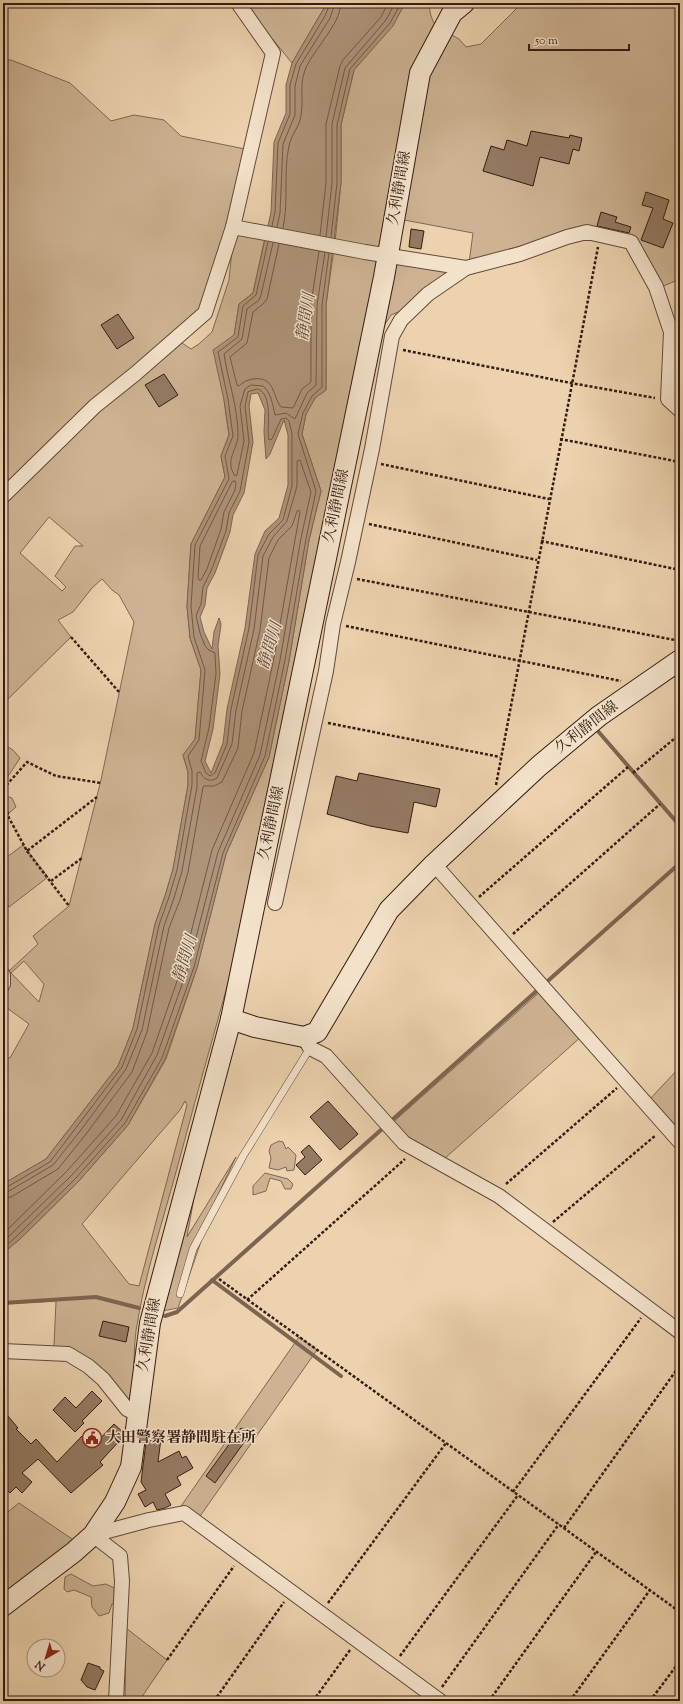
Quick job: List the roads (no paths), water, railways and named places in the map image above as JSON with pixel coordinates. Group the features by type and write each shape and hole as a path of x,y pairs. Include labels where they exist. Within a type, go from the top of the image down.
{"main road":[{"name":"久利静間線","path":"3,1606 74,1552 93,1535 115,1502 131,1467 150,1323 231,1019 388,256 420,73 452,13 464,3"},
{"name":"久利静間線","path":"307,1043 317,1032 390,910 434,864 539,766 599,716 680,660"},
{"path":"231,1019 307,1043"}],"street":[{"path":"3,496 95,406 135,374 205,313 233,227 273,53 238,3"},
{"path":"233,227 365,252 466,268"},
{"path":"275,903 316,721 326,671 333,624 357,521 392,336 401,320 428,294 466,268 520,254 567,236 587,232 631,242 656,286 676,334 668,399 680,410"},
{"path":"434,864 680,1142"},
{"path":"3,975 3,984"},
{"path":"307,1043 326,1056 404,1143 495,1194 680,1332"},
{"path":"3,1351 68,1354 88,1366 98,1375 127,1409 137,1414"},
{"path":"93,1535 149,1520 184,1513 438,1699"},
{"path":"93,1535 120,1556 122,1581 116,1701"}],"lane":[{"path":"180,1294 194,1249 243,1156 307,1043"}],"water":[{"name":"静間川","path":"327,3 405,3 393,26 354,70 341,125 341,183 326,305 326,390 315,398 306,414 302,434 321,491 309,540 289,661 269,757 226,854 197,968 165,1059 128,1125 78,1182 20,1239 3,1253 3,1184 46,1159 118,1066 133,1028 155,924 173,869 188,785 188,772 183,755 195,739 201,670 190,638 187,606 191,544 225,477 221,456 229,435 224,400 213,350 234,335 239,304 253,293 271,212 274,142 286,113 286,85 292,63","holes":["258,393 265,410 264,432 266,459 270,454 284,420 288,435 288,485 279,518 265,531 255,554 245,628 227,709 223,743 211,773 205,761 213,729 220,674 218,646 221,624 219,618 214,632 212,649 204,632 200,617 205,605 207,588 215,573 230,532 233,515 244,493 253,442 249,406 251,394"]}],"waterway":[{"path":"597,730 680,826"},
{"path":"165,1316 177,1312 680,863"},
{"path":"212,1280 341,1376"},
{"path":"680,1286 680,1303"},
{"path":"3,1303 96,1297 139,1308"}],"place":[{"name":"大田警察署静間駐在所","path":"92,1438"}]}
